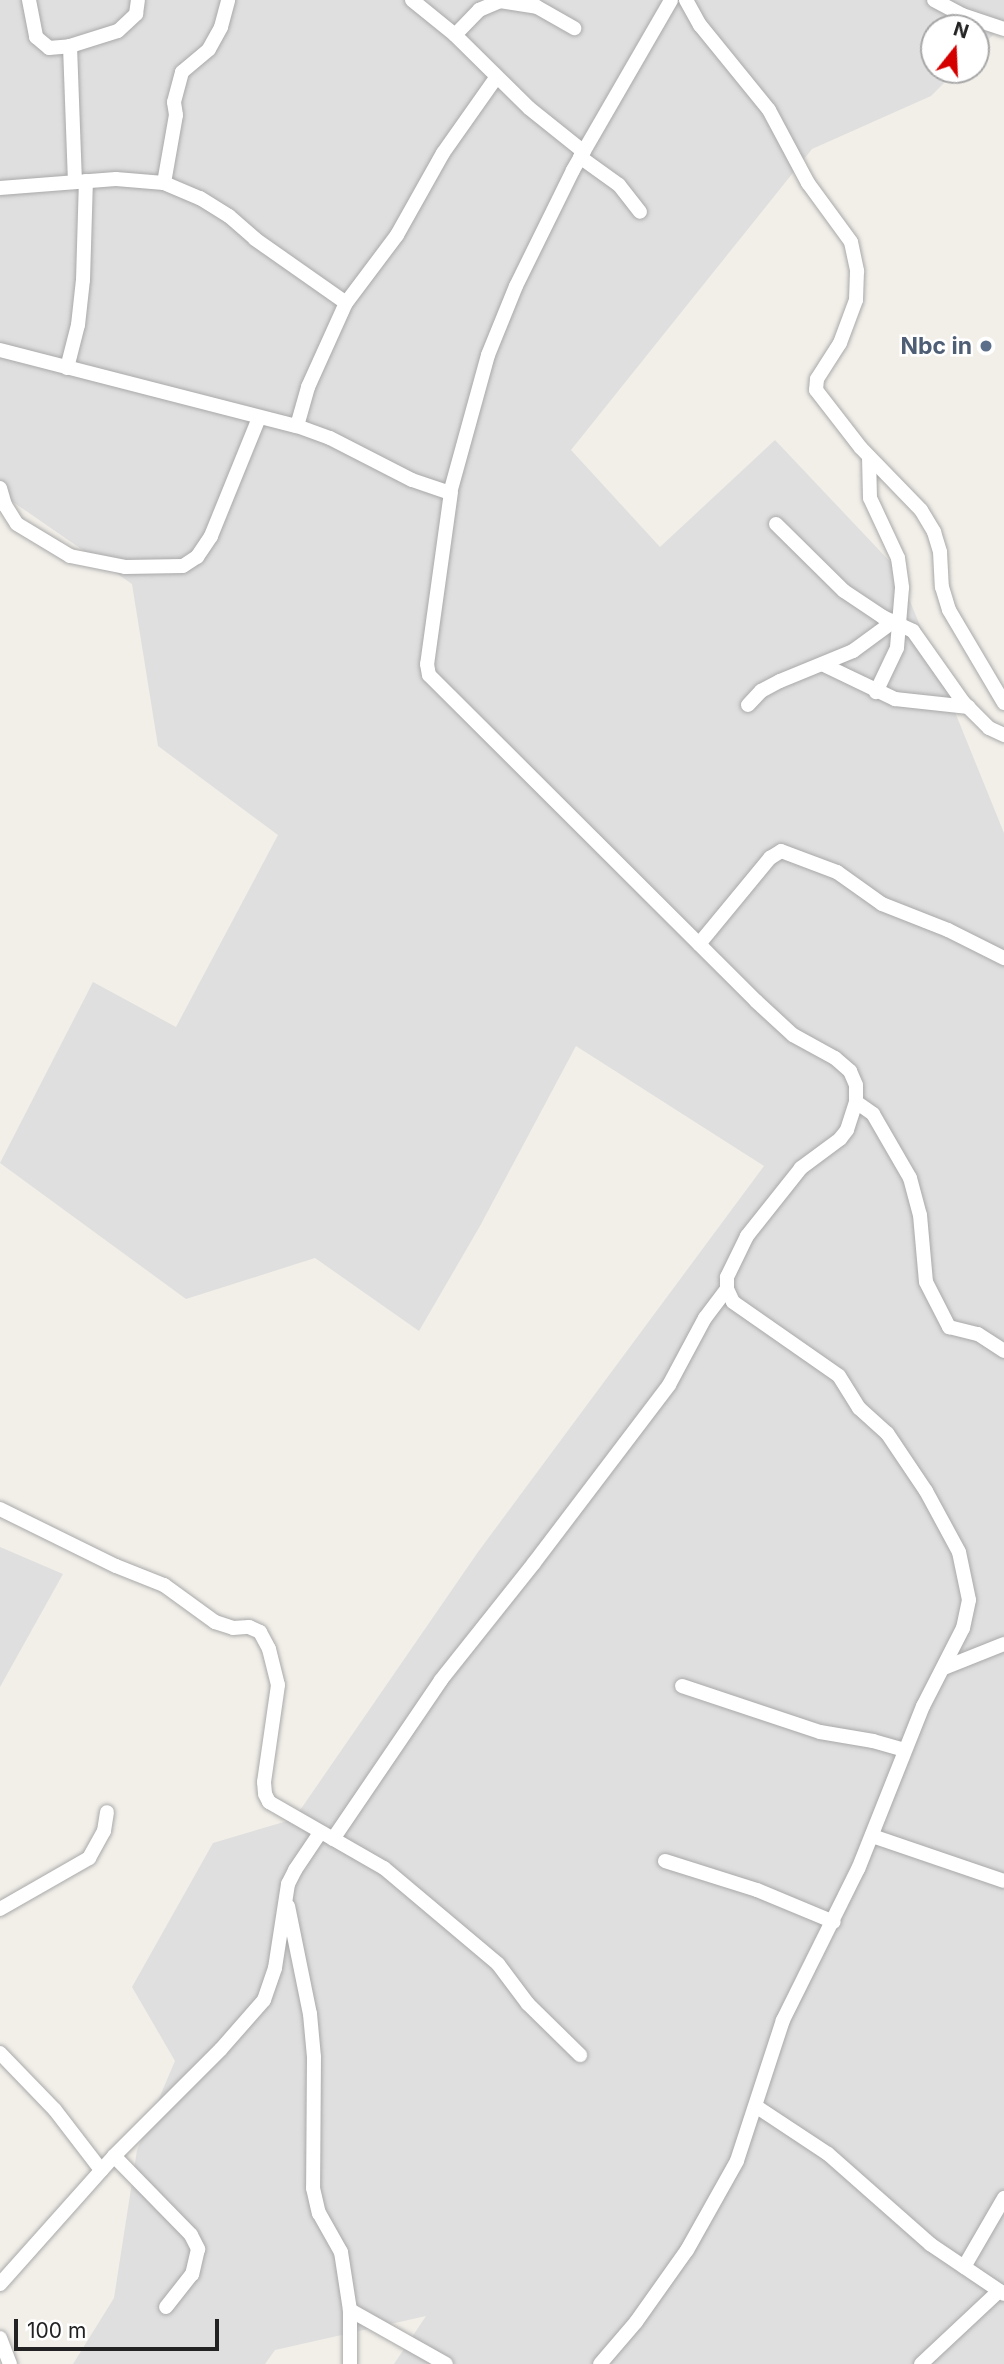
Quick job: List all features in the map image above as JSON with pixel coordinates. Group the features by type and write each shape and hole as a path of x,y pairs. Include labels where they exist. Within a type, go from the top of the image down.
{"street":[{"path":"29,0 36,37 41,45 49,48 70,46 118,31 136,14 138,0"},
{"path":"164,183 176,115 174,102 182,72 209,49 221,27 228,0"},
{"path":"412,0 454,35 496,78 582,155 619,185 640,212"},
{"path":"602,2363 636,2322 687,2250 737,2161 757,2107 783,2020 834,1922 872,1836 904,1750 963,1628 970,1600 964,1562 947,1527 887,1433 859,1408 839,1376 733,1302 727,1289 727,1277 747,1236 801,1168 840,1139 847,1130 856,1102 856,1085 850,1071 835,1058 793,1035 429,675 427,664 452,492 488,355 516,286 582,155 671,0"},
{"path":"686,0 700,24 769,110 808,183 850,242 857,271 856,300 840,343 817,379 816,390 869,457 921,510 934,532 940,552 942,587 949,610 1004,703"},
{"path":"934,0 962,15 1004,29"},
{"path":"454,35 479,10 500,1 517,1 537,7 574,28"},
{"path":"67,368 78,325 83,280 80,182 70,46"},
{"path":"297,426 308,387 346,303 390,245 443,153 496,78"},
{"path":"0,188 116,179 164,183 200,198 229,216 346,303"},
{"path":"0,350 297,426 330,438 411,481 436,491 452,492"},
{"path":"0,488 5,505 17,524 62,552 105,565 183,566 197,557 211,536 259,418"},
{"path":"869,457 870,498 894,550 902,575 896,622 897,648 876,692"},
{"path":"775,524 844,591 918,638 969,708 989,728 1004,735"},
{"path":"748,705 761,691 853,651 896,622"},
{"path":"824,665 895,699 969,708"},
{"path":"699,944 770,858 781,851 837,872 882,904 948,930 1004,958"},
{"path":"856,1102 873,1114 909,1178 920,1215 926,1282 949,1327 978,1334 1004,1351"},
{"path":"0,2284 114,2156 221,2049 264,2000 275,1968 285,1898 295,1870 326,1836 441,1680 669,1385 705,1318 727,1289"},
{"path":"0,1509 116,1566 164,1585 215,1622 233,1628 249,1627 260,1632 270,1649 278,1685 265,1794 269,1802 384,1868 498,1965 528,2004 580,2055"},
{"path":"944,1668 1004,1644"},
{"path":"682,1686 820,1732 873,1741 904,1750"},
{"path":"0,1909 89,1858 104,1831 107,1812"},
{"path":"872,1836 1004,1881"},
{"path":"665,1861 757,1890 834,1922"},
{"path":"285,1898 310,2014 314,2057 313,2188 318,2213 341,2252 350,2310 350,2364"},
{"path":"0,2053 55,2110 101,2171"},
{"path":"757,2107 828,2154 930,2244 1002,2293 921,2364"},
{"path":"114,2156 191,2235 198,2249 192,2274 166,2307"},
{"path":"964,2267 1004,2198"},
{"path":"350,2310 446,2364"},
{"path":"0,2338 10,2364"}],"shaded area":[{"path":"0,0 1004,0 1004,24 990,38 990,14 920,14 920,84 943,84 931,96 812,149 571,450 660,547 775,440 897,569 1004,833 1004,2364 394,2364 426,2316 275,2350 265,2364 73,2364 114,2298 137,2150 175,2061 132,1987 213,1843 294,1819 478,1552 764,1166 576,1046 480,1226 419,1331 315,1258 186,1299 0,1163 93,982 176,1027 278,835 158,746 132,584 0,493"},
{"path":"0,1547 63,1574 0,1687"}],"place":[{"name":"Nbc in","path":"986,346"}]}
